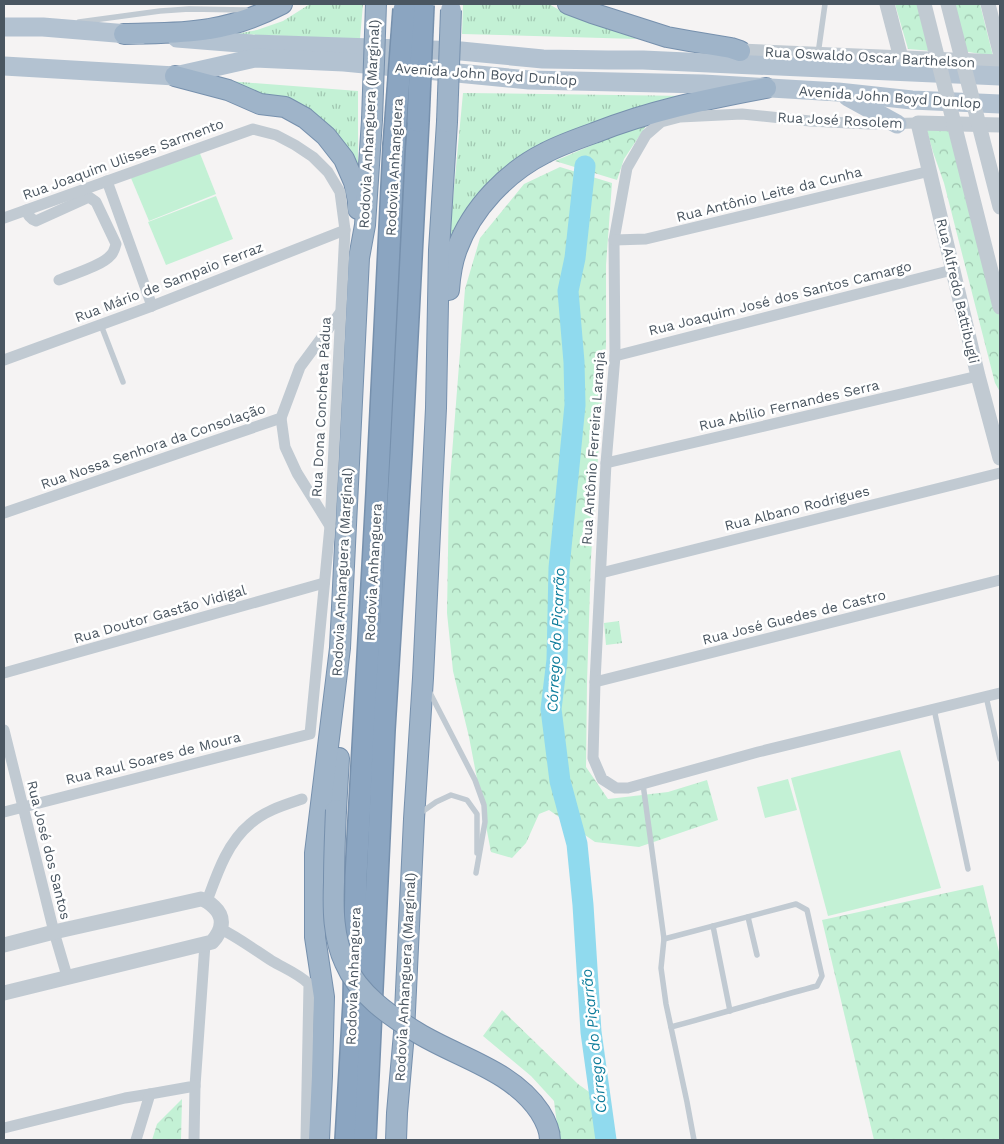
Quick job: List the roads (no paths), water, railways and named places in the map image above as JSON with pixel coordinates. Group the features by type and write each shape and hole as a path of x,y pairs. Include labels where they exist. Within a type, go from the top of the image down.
{"highway":[{"path":"124,34 208,29 256,16 281,4"},
{"name":"Rodovia Anhanguera (Marginal)","path":"320,1140 324,997 315,937 315,853 340,648 359,258 365,225 372,120 376,4"},
{"path":"568,4 667,37 740,51"},
{"name":"Rodovia Anhanguera","path":"365,1140 385,720 418,121 414,5"},
{"name":"Rodovia Anhanguera","path":"346,1140 354,1002 356,876 394,146 414,5"},
{"name":"Rodovia Anhanguera (Marginal)","path":"396,1140 404,1033 423,678 452,7"},
{"path":"175,76 228,90 260,104 285,107 306,118 326,136 344,158 354,182 358,201 359,258"},
{"path":"436,408 441,383 450,279 457,250 464,232 502,183 520,168 544,153 638,116 766,88"},
{"path":"340,648 341,726 333,909 335,927 345,963 351,974 372,1000 402,1022 419,1034 478,1063 514,1084 534,1103 545,1119 550,1140"},
{"path":"404,1033 408,1072 407,1130 409,1140"}],"main road":[{"name":"Avenida John Boyd Dunlop","path":"4,28 43,27 252,44 461,51 542,59 643,60 1000,76"},
{"path":"643,60 688,54 740,51"},
{"name":"Avenida John Boyd Dunlop","path":"4,66 175,76 255,58 344,62 529,80 703,84 838,92 912,100 1000,104"},
{"path":"838,92 897,124"}],"street":[{"path":"887,4 901,58"},
{"path":"924,4 1000,307"},
{"path":"948,4 1000,207"},
{"path":"988,4 1000,52"},
{"name":"Rua Oswaldo Oscar Barthelson","path":"740,51 1000,62"},
{"name":"Rua José Rosolem","path":"680,117 742,114 820,122 1000,125"},
{"name":"Rua Antônio Ferreira Laranja","path":"643,784 628,788 616,788 609,785 602,779 594,758 594,682 606,463 615,356 614,240 627,168 646,135 661,122 680,117"},
{"name":"Rua Alfredo Battibugli","path":"918,123 952,270 1000,458"},
{"name":"Rua Joaquim Ulisses Sarmento","path":"4,218 253,129"},
{"name":"Rua Dona Concheta Pádua","path":"253,129 276,135 295,145 313,157 328,172 340,192 345,230 330,526 310,734"},
{"name":"Rua Antônio Leite da Cunha","path":"614,240 646,239 930,170"},
{"path":"107,181 152,306"},
{"path":"26,210 28,216 36,221 89,197 96,202 116,244 111,255 103,263 59,280"},
{"name":"Rua Mário de Sampaio Ferraz","path":"4,360 152,306 345,230"},
{"name":"Rua Joaquim José dos Santos Camargo","path":"615,356 952,270"},
{"name":"Rua Nossa Senhora da Consolação","path":"4,513 281,418 300,367 340,313"},
{"name":"Rua Abílio Fernandes Serra","path":"606,463 978,376"},
{"path":"281,418 285,447 296,473 330,526"},
{"name":"Rua Albano Rodrigues","path":"601,573 1000,474"},
{"name":"Rua José Guedes de Castro","path":"594,682 1000,580"},
{"name":"Rua Doutor Gastão Vidigal","path":"4,673 324,583"},
{"path":"643,784 758,752 1000,693"},
{"name":"Rua José dos Santos","path":"4,730 54,932 67,976"},
{"name":"Rua Raul Soares de Moura","path":"4,812 310,734"},
{"path":"207,900 224,859 242,830 251,822 277,808 302,799"},
{"path":"4,945 200,899 207,900 222,919 218,936 212,942 67,976 4,993"},
{"path":"221,929 309,984 306,1140"},
{"path":"194,1140 195,1086 205,944"},
{"path":"4,1128 125,1098 195,1086"},
{"path":"136,1140 150,1094"}],"lane":[{"path":"43,27 160,10 241,11 281,4"},
{"path":"818,54 825,4"},
{"path":"101,324 123,382"},
{"path":"414,819 436,802 451,795 467,800 477,814 476,873 485,822 484,804 423,678"},
{"path":"986,696 1000,759"},
{"path":"934,709 968,869"},
{"path":"643,784 664,940 661,968 666,1004 694,1140"},
{"path":"664,940 796,904 807,910 822,976 817,986 671,1027"},
{"path":"748,917 757,955"},
{"path":"713,926 730,1011"}],"waterway":[{"name":"Córrego do Piçarrão","path":"585,166 575,258 568,291 574,362 575,405 559,568 557,660 551,709 560,781 577,844 591,1032 606,1140"}]}
